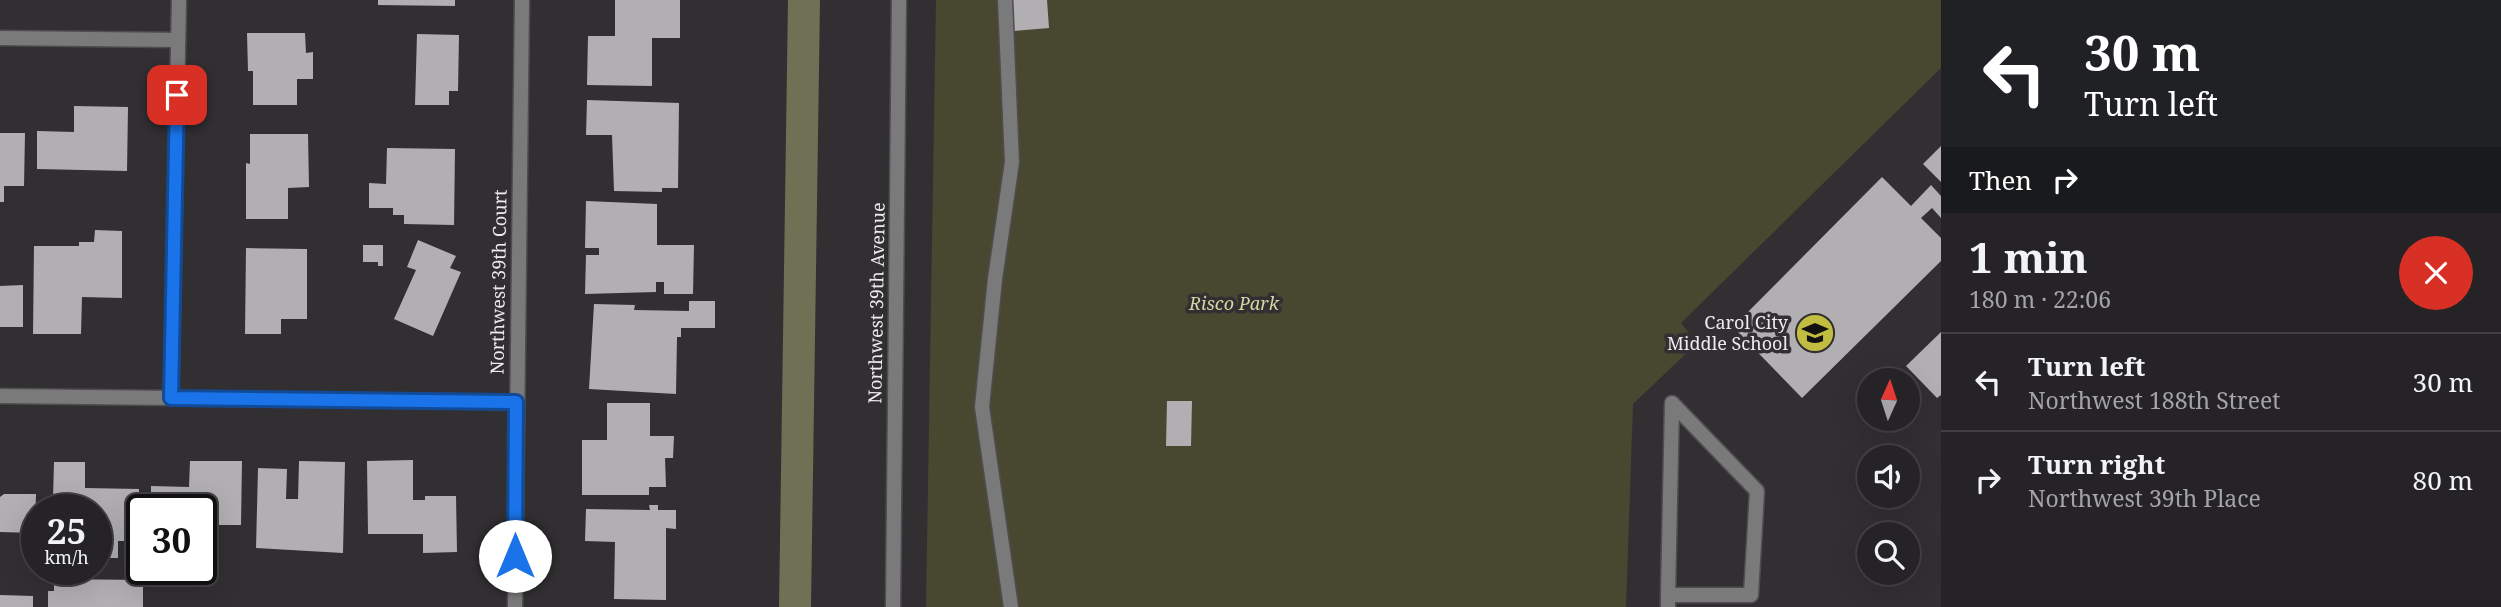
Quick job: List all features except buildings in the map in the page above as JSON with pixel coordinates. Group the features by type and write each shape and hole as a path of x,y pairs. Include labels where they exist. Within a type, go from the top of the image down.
{"street":[{"path":"171,398 178,0"},
{"name":"Northwest 39th Court","path":"515,607 522,0"},
{"name":"Northwest 39th Avenue","path":"893,607 899,0"},
{"path":"1005,0 1012,162 995,279 982,407 1011,607"},
{"path":"0,38 178,40"},
{"path":"0,396 516,402"},
{"path":"1672,403 1757,491 1751,595 1668,601 1668,582 1672,403"}],"green space":[{"name":"Risco Park","path":"936,0 1941,0 1941,68 1681,323 1697,343 1633,404 1626,607 926,607"}],"waterway":[{"path":"795,607 804,0"}],"place":[{"name":"Carol City Middle School","path":"1815,333"}],"route":[{"path":"177,95 171,398 516,402 515,556"}]}
